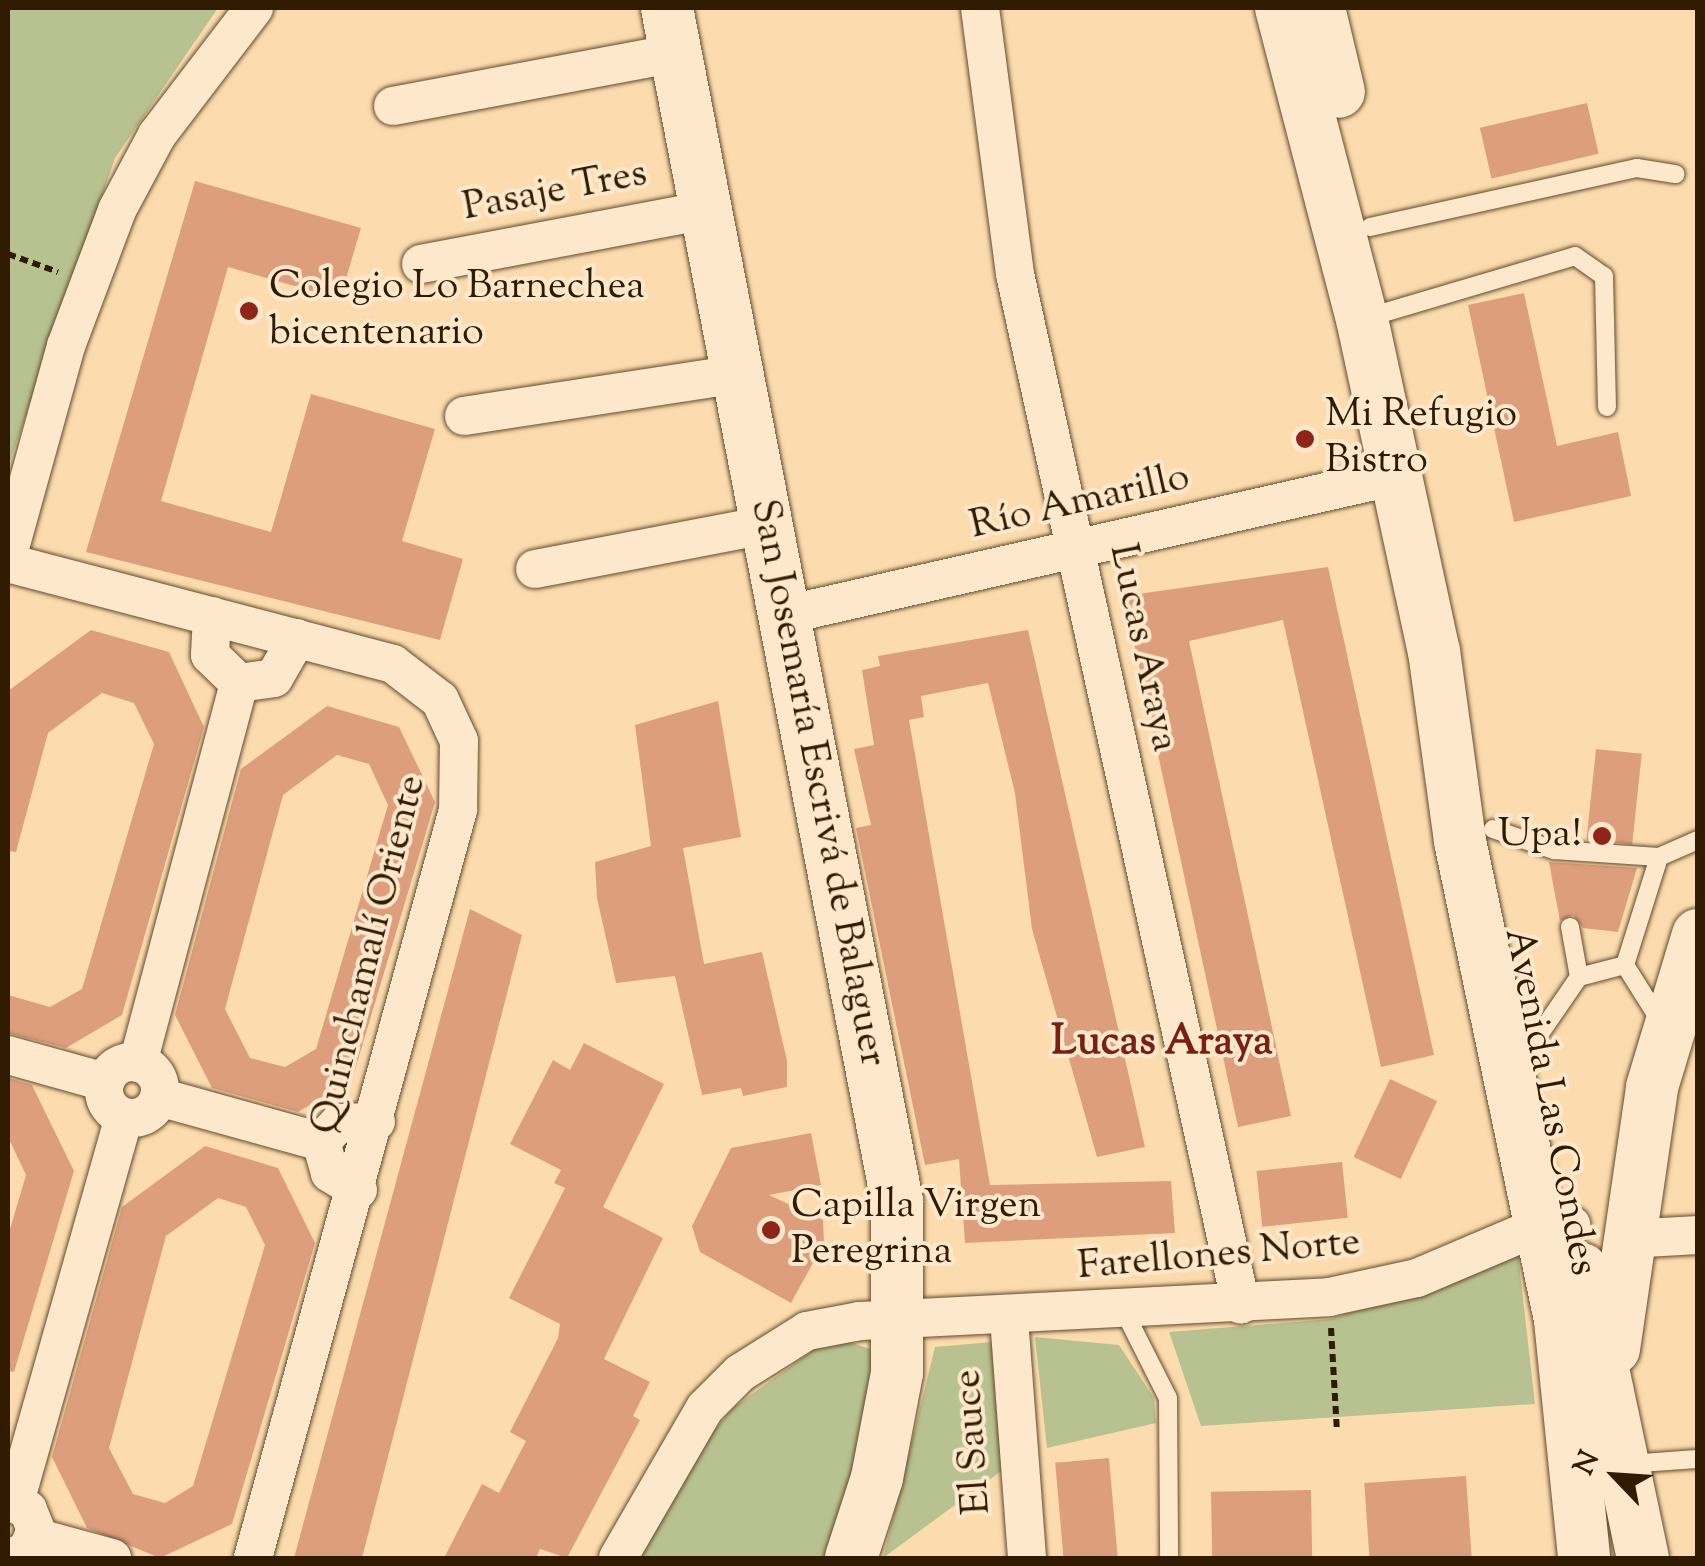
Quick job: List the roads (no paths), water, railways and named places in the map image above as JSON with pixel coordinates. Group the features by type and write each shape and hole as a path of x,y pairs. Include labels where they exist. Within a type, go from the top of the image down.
{"street":[{"path":"8,555 87,283 136,170 254,8"},
{"name":"Lucas Araya","path":"980,8 998,177 1074,551 1241,1304"},
{"name":"Avenida Las Condes","path":"1281,8 1362,319 1434,651 1460,841 1557,1226 1610,1382 1643,1558"},
{"name":"Avenida Las Condes","path":"1319,8 1370,227 1362,319"},
{"path":"393,106 671,30"},
{"name":"San Josemaría Escrivá de Balaguer","path":"671,30 890,1162 902,1320 889,1426 851,1558"},
{"name":"Pasaje Tres","path":"421,264 706,210"},
{"path":"464,416 737,374"},
{"name":"Río Amarillo","path":"784,616 1396,476"},
{"path":"535,570 765,525"},
{"name":"Quinchamalí Oriente","path":"8,563 297,638 410,672 440,700 462,762 458,810 358,1190 253,1558"},
{"path":"212,616 210,655 239,683"},
{"path":"239,683 274,678 297,638"},
{"name":"Avenida Las Condes","path":"1434,651 1493,829 1538,1038 1586,1558"},
{"path":"138,1063 239,683"},
{"path":"1586,1558 1628,1239 1666,1029 1698,935"},
{"path":"8,1055 105,1082"},
{"path":"138,1063 156,1076 158,1097 145,1114 124,1116 107,1103 105,1082 118,1066 138,1063"},
{"path":"158,1097 321,1142"},
{"path":"112,1558 22,1547 32,1515 11,1502 124,1116"},
{"path":"321,1142 338,1123 376,1122"},
{"path":"321,1142 330,1173 358,1190"},
{"name":"Farellones Norte","path":"618,1558 689,1429 740,1372 817,1328 1329,1297 1417,1278 1557,1226"},
{"path":"1628,1239 1698,1235"},
{"name":"El Sauce","path":"1009,1318 1028,1558"}],"lane":[{"path":"1370,227 1637,168 1676,174"},
{"path":"1362,319 1575,256 1604,276 1607,407"},
{"path":"1493,829 1555,855 1659,858 1698,840"},
{"path":"1659,858 1626,964 1666,1029"},
{"path":"1570,927 1579,976"},
{"path":"1538,1038 1579,976 1626,964"},
{"path":"1124,1311 1168,1398 1170,1558"},
{"path":"1627,1464 1698,1460"}],"place":[{"name":"Colegio Lo Barnechea bicentenario","path":"249,311"},
{"name":"Mi Refugio Bistro","path":"1305,439"},
{"name":"Upa!","path":"1602,836"},
{"name":"Capilla Virgen Peregrina","path":"771,1230"}],"district":[{"name":"Lucas Araya","path":"1162,1043"}]}
